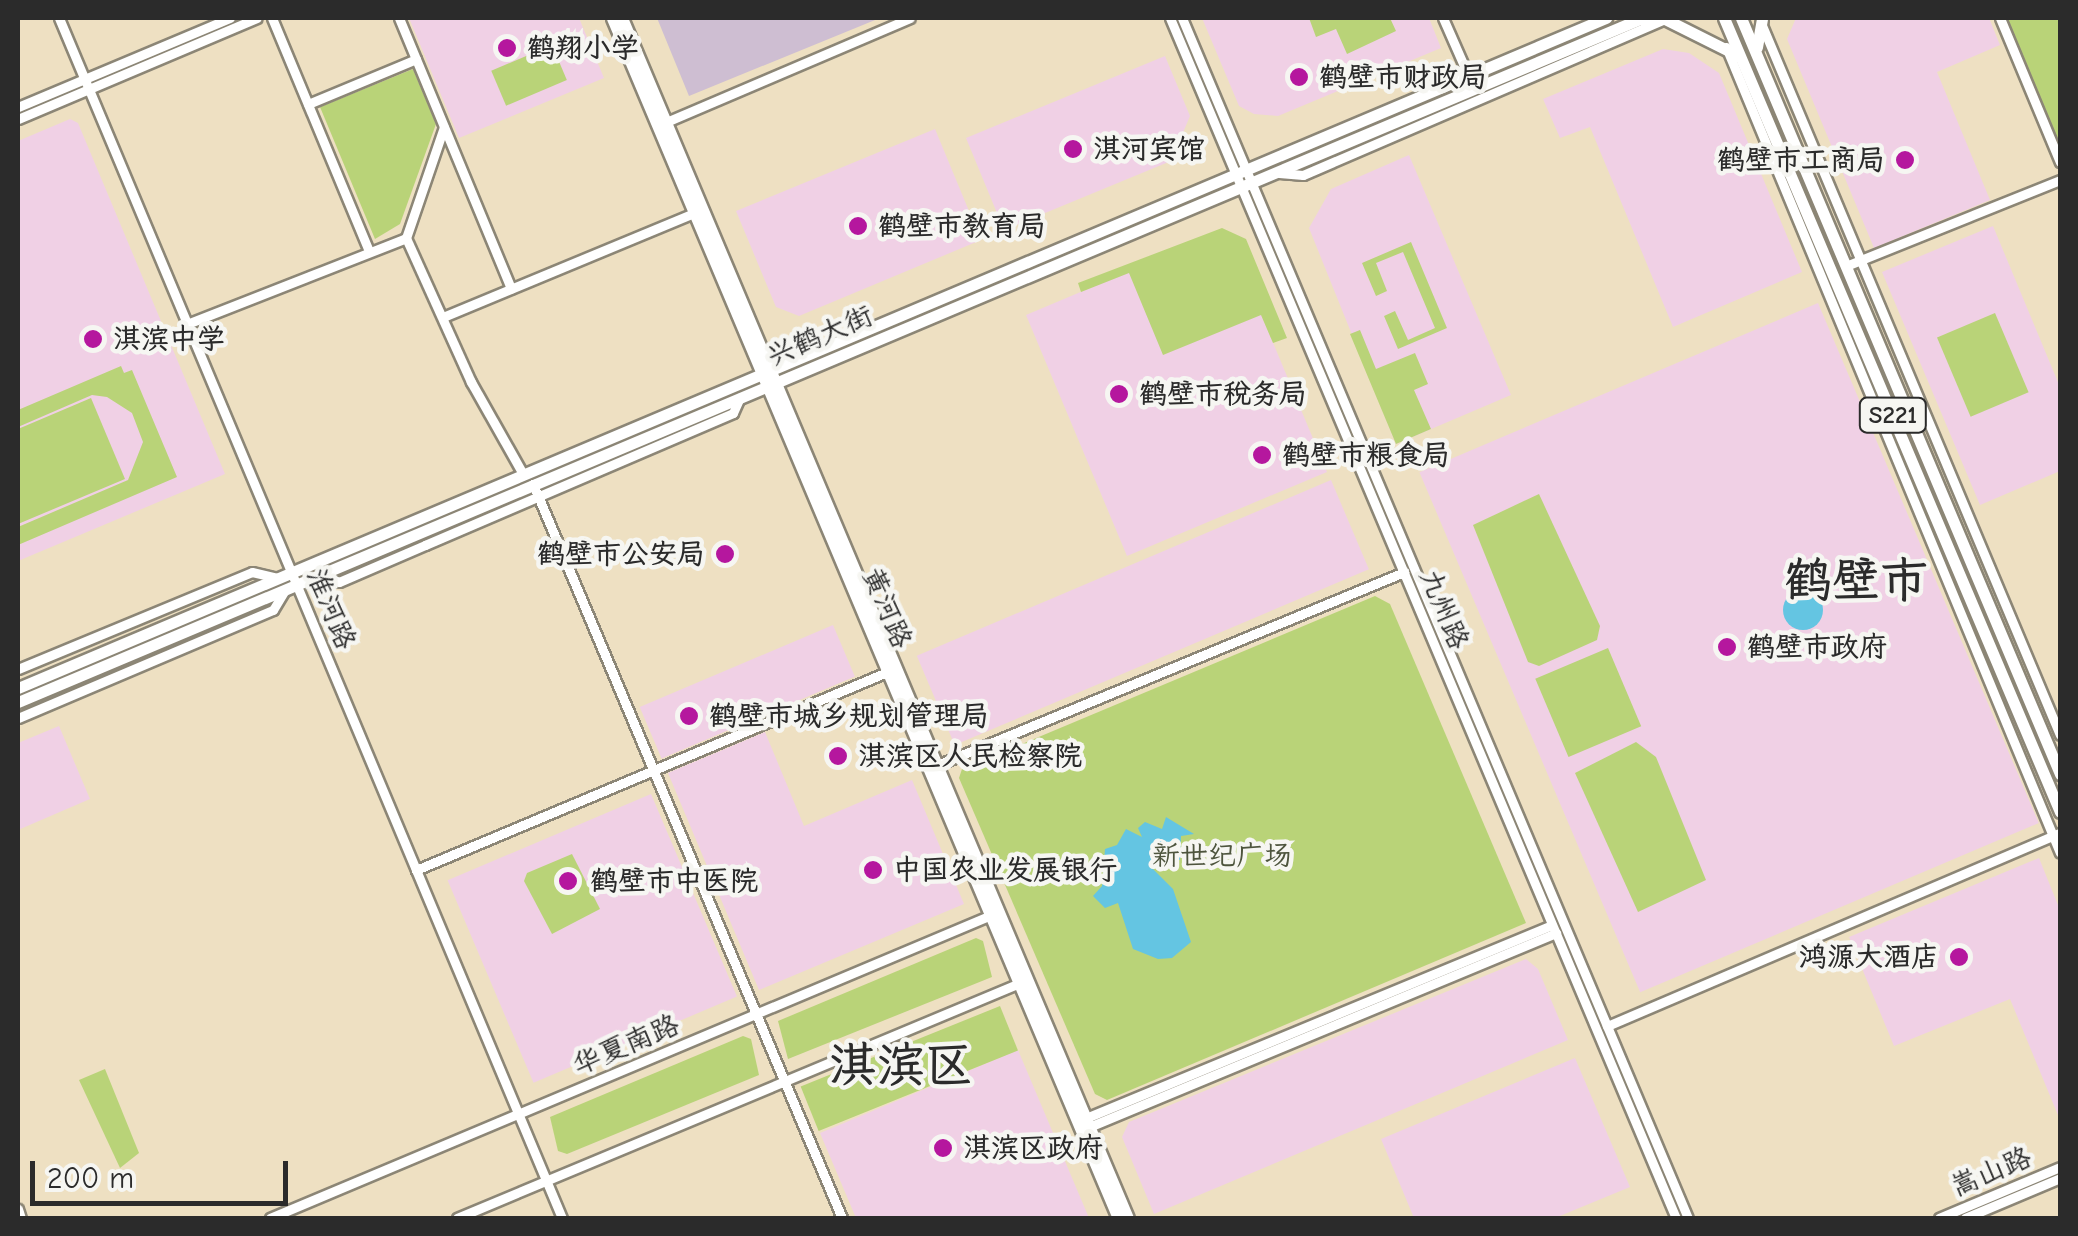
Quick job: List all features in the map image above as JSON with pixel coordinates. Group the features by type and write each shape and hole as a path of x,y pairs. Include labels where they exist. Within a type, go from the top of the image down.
{"main road":[{"name":"黄河路","path":"612,18 1023,982 1118,1218"},
{"name":"黄河路","path":"622,18 887,672 932,767"},
{"name":"兴鹤大街","path":"18,702 524,474 768,378 1606,18"},
{"name":"兴鹤大街","path":"1243,177 1271,172 1640,18"},
{"path":"1640,18 1665,19 1725,45 1742,58"},
{"name":"S221","path":"1724,18 2060,812"},
{"name":"S221","path":"1741,18 2060,774"},
{"path":"1757,56 1761,19"},
{"name":"兴鹤大街","path":"18,688 288,581 320,574 536,491 740,397 768,378"},
{"name":"黄河路","path":"1023,982 1128,1218"}],"street":[{"name":"淮河路","path":"59,18 187,324 288,581 416,870 562,1218"},
{"path":"18,118 230,18"},
{"path":"18,107 258,18"},
{"path":"272,18 369,250"},
{"path":"398,18 511,289"},
{"path":"666,122 910,18"},
{"name":"九州路","path":"1170,18 1243,177 1688,1218"},
{"name":"九州路","path":"1182,18 1404,572 1676,1218"},
{"path":"1443,18 1468,75"},
{"path":"2000,18 2060,162"},
{"path":"1271,172 1303,176 1665,19"},
{"path":"1761,19 2060,735"},
{"path":"1725,45 2057,835 2060,853"},
{"path":"308,104 416,59"},
{"path":"444,127 406,238 524,474"},
{"path":"1846,266 2060,180"},
{"path":"443,317 694,213"},
{"path":"187,324 406,238"},
{"path":"536,491 842,1218"},
{"path":"18,669 252,572 288,581 273,610 18,718"},
{"path":"932,767 1404,572"},
{"path":"416,870 887,672"},
{"path":"1607,1026 2057,835"},
{"name":"华夏南路","path":"270,1218 994,914"},
{"path":"1088,1122 1554,929"},
{"path":"457,1218 1023,982"},
{"name":"嵩山路","path":"1939,1218 2060,1168"},
{"name":"嵩山路","path":"1964,1218 2060,1178"},
{"path":"18,1209 22,1218"}],"shaded area":[{"name":"鹤翔小学","path":"409,18 579,18 604,78 459,138"},
{"path":"657,18 880,18 689,96"},
{"name":"鹤壁市财政局","path":"1202,18 1429,18 1441,48 1278,116 1254,114 1239,106"},
{"path":"1796,18 1989,18 2000,45 1937,72 1990,200 1874,248 1787,39"},
{"path":"1663,49 1689,53 1719,73 1802,272 1673,327 1590,127 1560,138 1543,99"},
{"name":"淇河宾馆","path":"1165,56 1190,116 1171,161 1004,230 966,138"},
{"name":"淇滨中学","path":"70,119 78,123 225,474 18,561 18,141"},
{"name":"鹤壁市教育局","path":"935,129 981,240 799,316 776,307 736,211"},
{"path":"1409,155 1511,395 1396,444 1309,228 1331,189"},
{"path":"1993,226 2060,387 2060,471 1980,505 1882,272"},
{"path":"1128,272 1261,314 1327,472 1127,556 1026,315"},
{"name":"鹤壁市政府","path":"1818,303 2039,823 1640,992 1419,472"},
{"path":"1331,480 1369,569 955,745 917,656"},
{"path":"833,625 855,677 662,759 640,707"},
{"path":"59,726 90,799 18,830 18,743"},
{"path":"765,732 804,826 912,780 964,904 759,990 668,773"},
{"path":"651,794 737,997 534,1083 448,880"},
{"name":"鸿源大酒店","path":"2039,858 2060,910 2060,1120 2010,999 1894,1046 1849,937"},
{"path":"1526,959 1538,969 1568,1040 1154,1214 1122,1137 1129,1122"},
{"name":"淇滨区政府","path":"1018,1050 1089,1218 856,1218 820,1133"},
{"path":"1575,1058 1630,1187 1555,1218 1414,1218 1381,1139"}],"green space":[{"path":"1309,18 1390,18 1396,31 1347,54 1336,29 1316,37"},
{"path":"2000,18 2060,18 2060,162"},
{"path":"552,45 567,80 506,106 491,71"},
{"path":"413,69 436,124 400,224 375,239 320,107"},
{"path":"1222,228 1246,239 1287,338 1273,343 1261,315 1163,355 1129,273 1081,292 1078,283"},
{"path":"1411,242 1447,328 1398,349 1384,316 1395,311 1408,340 1435,328 1403,252 1376,263 1387,291 1376,296 1362,263"},
{"path":"1995,313 2029,392 1971,417 1937,338"},
{"path":"1360,330 1376,369 1415,353 1428,384 1414,390 1431,429 1396,444 1350,334"},
{"path":"121,366 124,373 132,370 177,477 18,545 18,527 128,480 143,442 132,413 107,397 92,395 18,427 18,410"},
{"path":"91,398 125,479 18,524 18,429"},
{"path":"1539,494 1600,626 1597,640 1539,666 1528,662 1473,525"},
{"name":"新世纪广场","path":"1375,596 1390,604 1526,923 1107,1100 1095,1094 959,778 962,769"},
{"path":"1608,648 1641,726 1568,757 1535,679"},
{"path":"1636,742 1656,757 1706,880 1638,912 1575,773"},
{"path":"572,854 600,909 552,934 524,881 527,873"},
{"path":"976,938 983,941 992,977 788,1059 778,1021"},
{"path":"1000,1006 1018,1051 819,1131 801,1087"},
{"path":"743,1036 751,1039 759,1075 567,1154 558,1151 550,1117"},
{"path":"105,1069 139,1153 120,1168 79,1080"}],"water":[{"path":"1803,590 1817,596 1823,610 1817,624 1803,630 1789,624 1783,610 1789,596"},
{"path":"1166,817 1194,834 1181,836 1180,860 1158,855 1149,865 1173,889 1191,942 1172,958 1158,959 1133,949 1118,903 1105,908 1093,896 1102,886 1105,849 1117,845 1126,829 1142,837 1138,828 1145,822 1162,829"}],"place":[{"name":"鹤翔小学","path":"507,48"},
{"name":"鹤壁市财政局","path":"1299,77"},
{"name":"淇河宾馆","path":"1073,149"},
{"name":"鹤壁市工商局","path":"1905,160"},
{"name":"鹤壁市教育局","path":"858,226"},
{"name":"淇滨中学","path":"93,339"},
{"name":"鹤壁市税务局","path":"1119,394"},
{"name":"鹤壁市粮食局","path":"1262,455"},
{"name":"鹤壁市公安局","path":"725,554"},
{"name":"鹤壁市政府","path":"1727,647"},
{"name":"鹤壁市城乡规划管理局","path":"689,716"},
{"name":"淇滨区人民检察院","path":"838,756"},
{"name":"中国农业发展银行","path":"873,870"},
{"name":"鹤壁市中医院","path":"568,881"},
{"name":"鸿源大酒店","path":"1959,957"},
{"name":"淇滨区政府","path":"943,1148"}],"district":[{"name":"鹤壁市","path":"1856,581"},
{"name":"淇滨区","path":"901,1066"}]}
